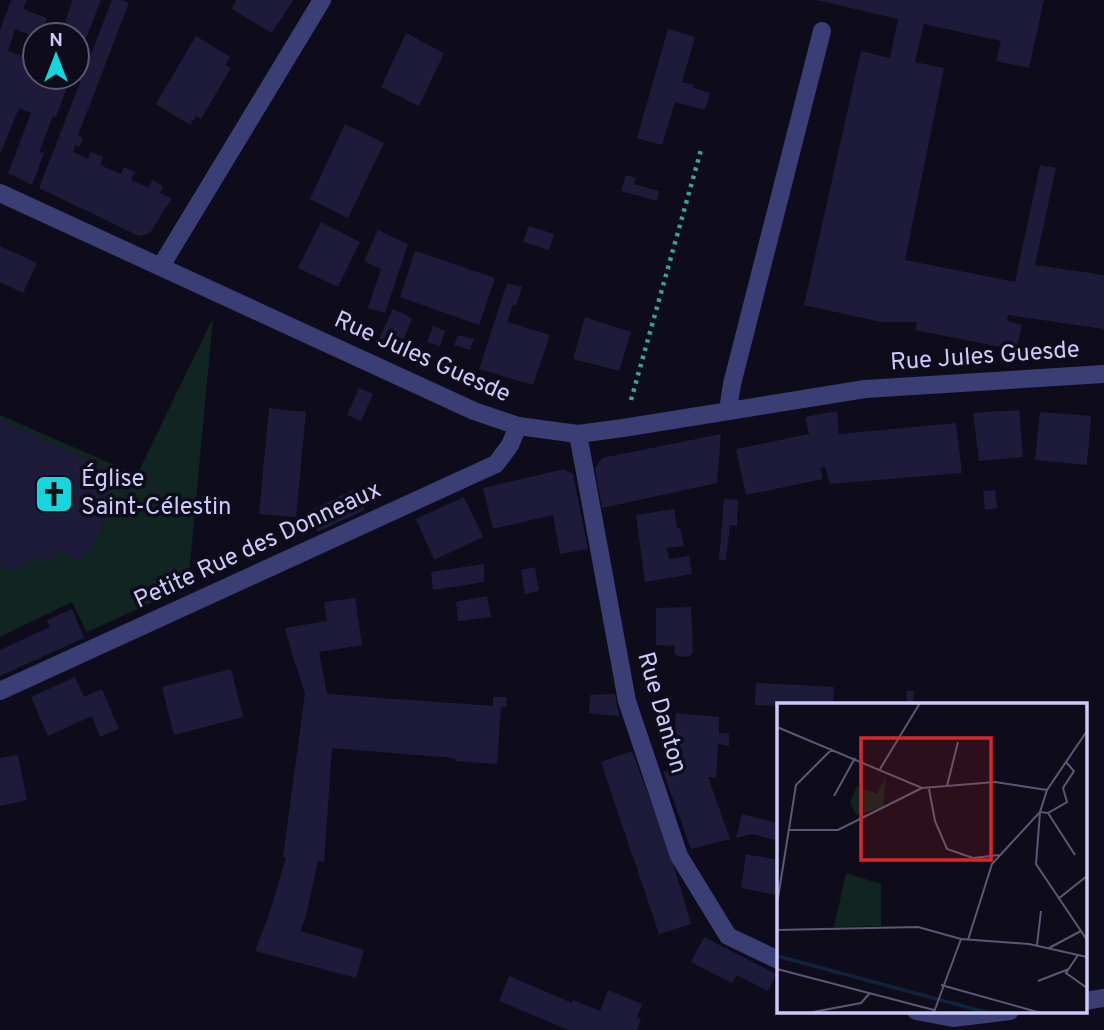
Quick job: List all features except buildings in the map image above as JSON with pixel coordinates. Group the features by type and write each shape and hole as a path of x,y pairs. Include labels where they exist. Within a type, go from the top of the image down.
{"street":[{"path":"161,266 322,0"},
{"path":"728,410 732,384 822,31"},
{"name":"Rue Jules Guesde","path":"0,193 474,411 518,426 578,434 865,389 1104,374"},
{"name":"Petite Rue des Donneaux","path":"0,691 496,464 510,445 518,426"},
{"name":"Rue Danton","path":"578,434 627,701 679,856 728,936 777,959"},
{"path":"1086,1001 1104,998"},
{"path":"921,1012 953,1018 1002,1012"}],"path":[{"path":"623,428 701,150"}],"green space":[{"path":"213,318 188,586 87,632 72,602 0,637 0,415 137,475"}],"place":[{"name":"Église Saint-Célestin","path":"54,494"}]}
